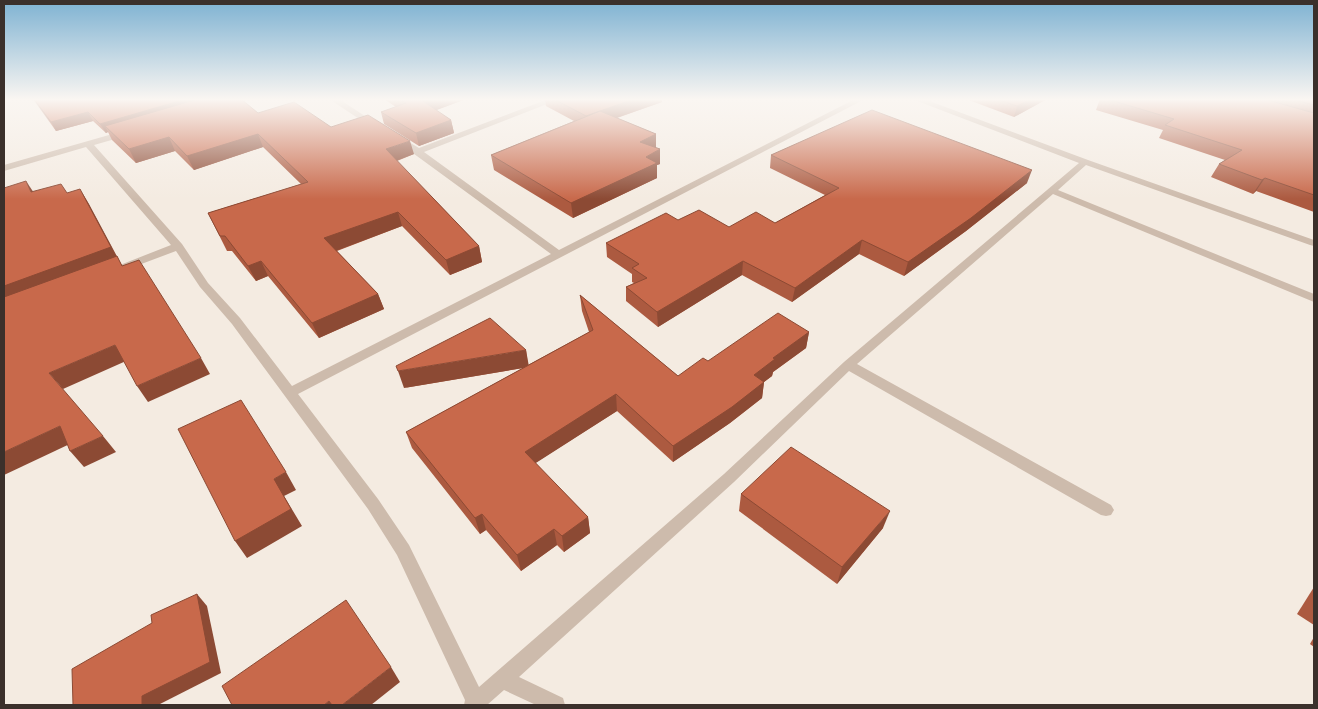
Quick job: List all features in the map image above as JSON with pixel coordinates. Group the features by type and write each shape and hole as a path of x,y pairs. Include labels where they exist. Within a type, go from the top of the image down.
{"street":[{"path":"4,168 128,132"},
{"path":"387,132 418,152 558,254"},
{"path":"418,152 470,132"},
{"path":"291,392 796,132"},
{"path":"1005,132 1314,243"},
{"path":"88,144 178,246 204,285 236,321 291,392 373,504 403,550 475,704 729,478 848,365 1085,162"},
{"path":"1053,191 1314,298"},
{"path":"115,271 178,246"},
{"path":"848,365 1106,510"},
{"path":"503,679 556,705"}],"building":[{"path":"111,132 396,132 410,141 386,149 479,246 446,260 398,212 324,238 378,294 312,323 261,261 248,266 225,236 220,236 208,213 308,182 258,134 187,156 169,137 129,149"},
{"path":"548,132 651,132 656,134 640,142 660,149 646,157 657,163 571,203 491,155"},
{"path":"822,132 931,132 1032,170 971,218 908,262 862,240 795,288 743,261 657,312 626,287 647,278 632,268 639,264 606,243 666,213 678,220 699,210 729,227 756,212 775,223 839,188 771,155"},
{"path":"1187,132 1314,132 1314,195 1265,178 1262,180 1219,164 1242,150"},
{"path":"26,181 31,192 61,184 67,193 80,189 111,247 4,286 4,188"},
{"path":"117,256 122,266 139,260 201,358 137,386 115,345 49,373 103,436 70,451 60,426 4,452 4,297"},
{"path":"580,295 678,376 703,358 708,361 778,313 809,332 773,358 775,359 754,375 764,382 732,407 673,446 616,394 525,452 588,517 562,536 554,529 517,555 482,514 475,518 406,432 593,330"},
{"path":"490,318 526,350 398,371 396,366"},
{"path":"241,400 286,472 274,479 291,509 235,541 178,429"},
{"path":"791,447 890,511 842,567 741,494"},
{"path":"197,594 210,662 142,696 142,705 73,705 72,669 152,623 151,615"},
{"path":"346,600 391,667 342,705 332,705 329,701 324,705 232,705 222,686"}]}
